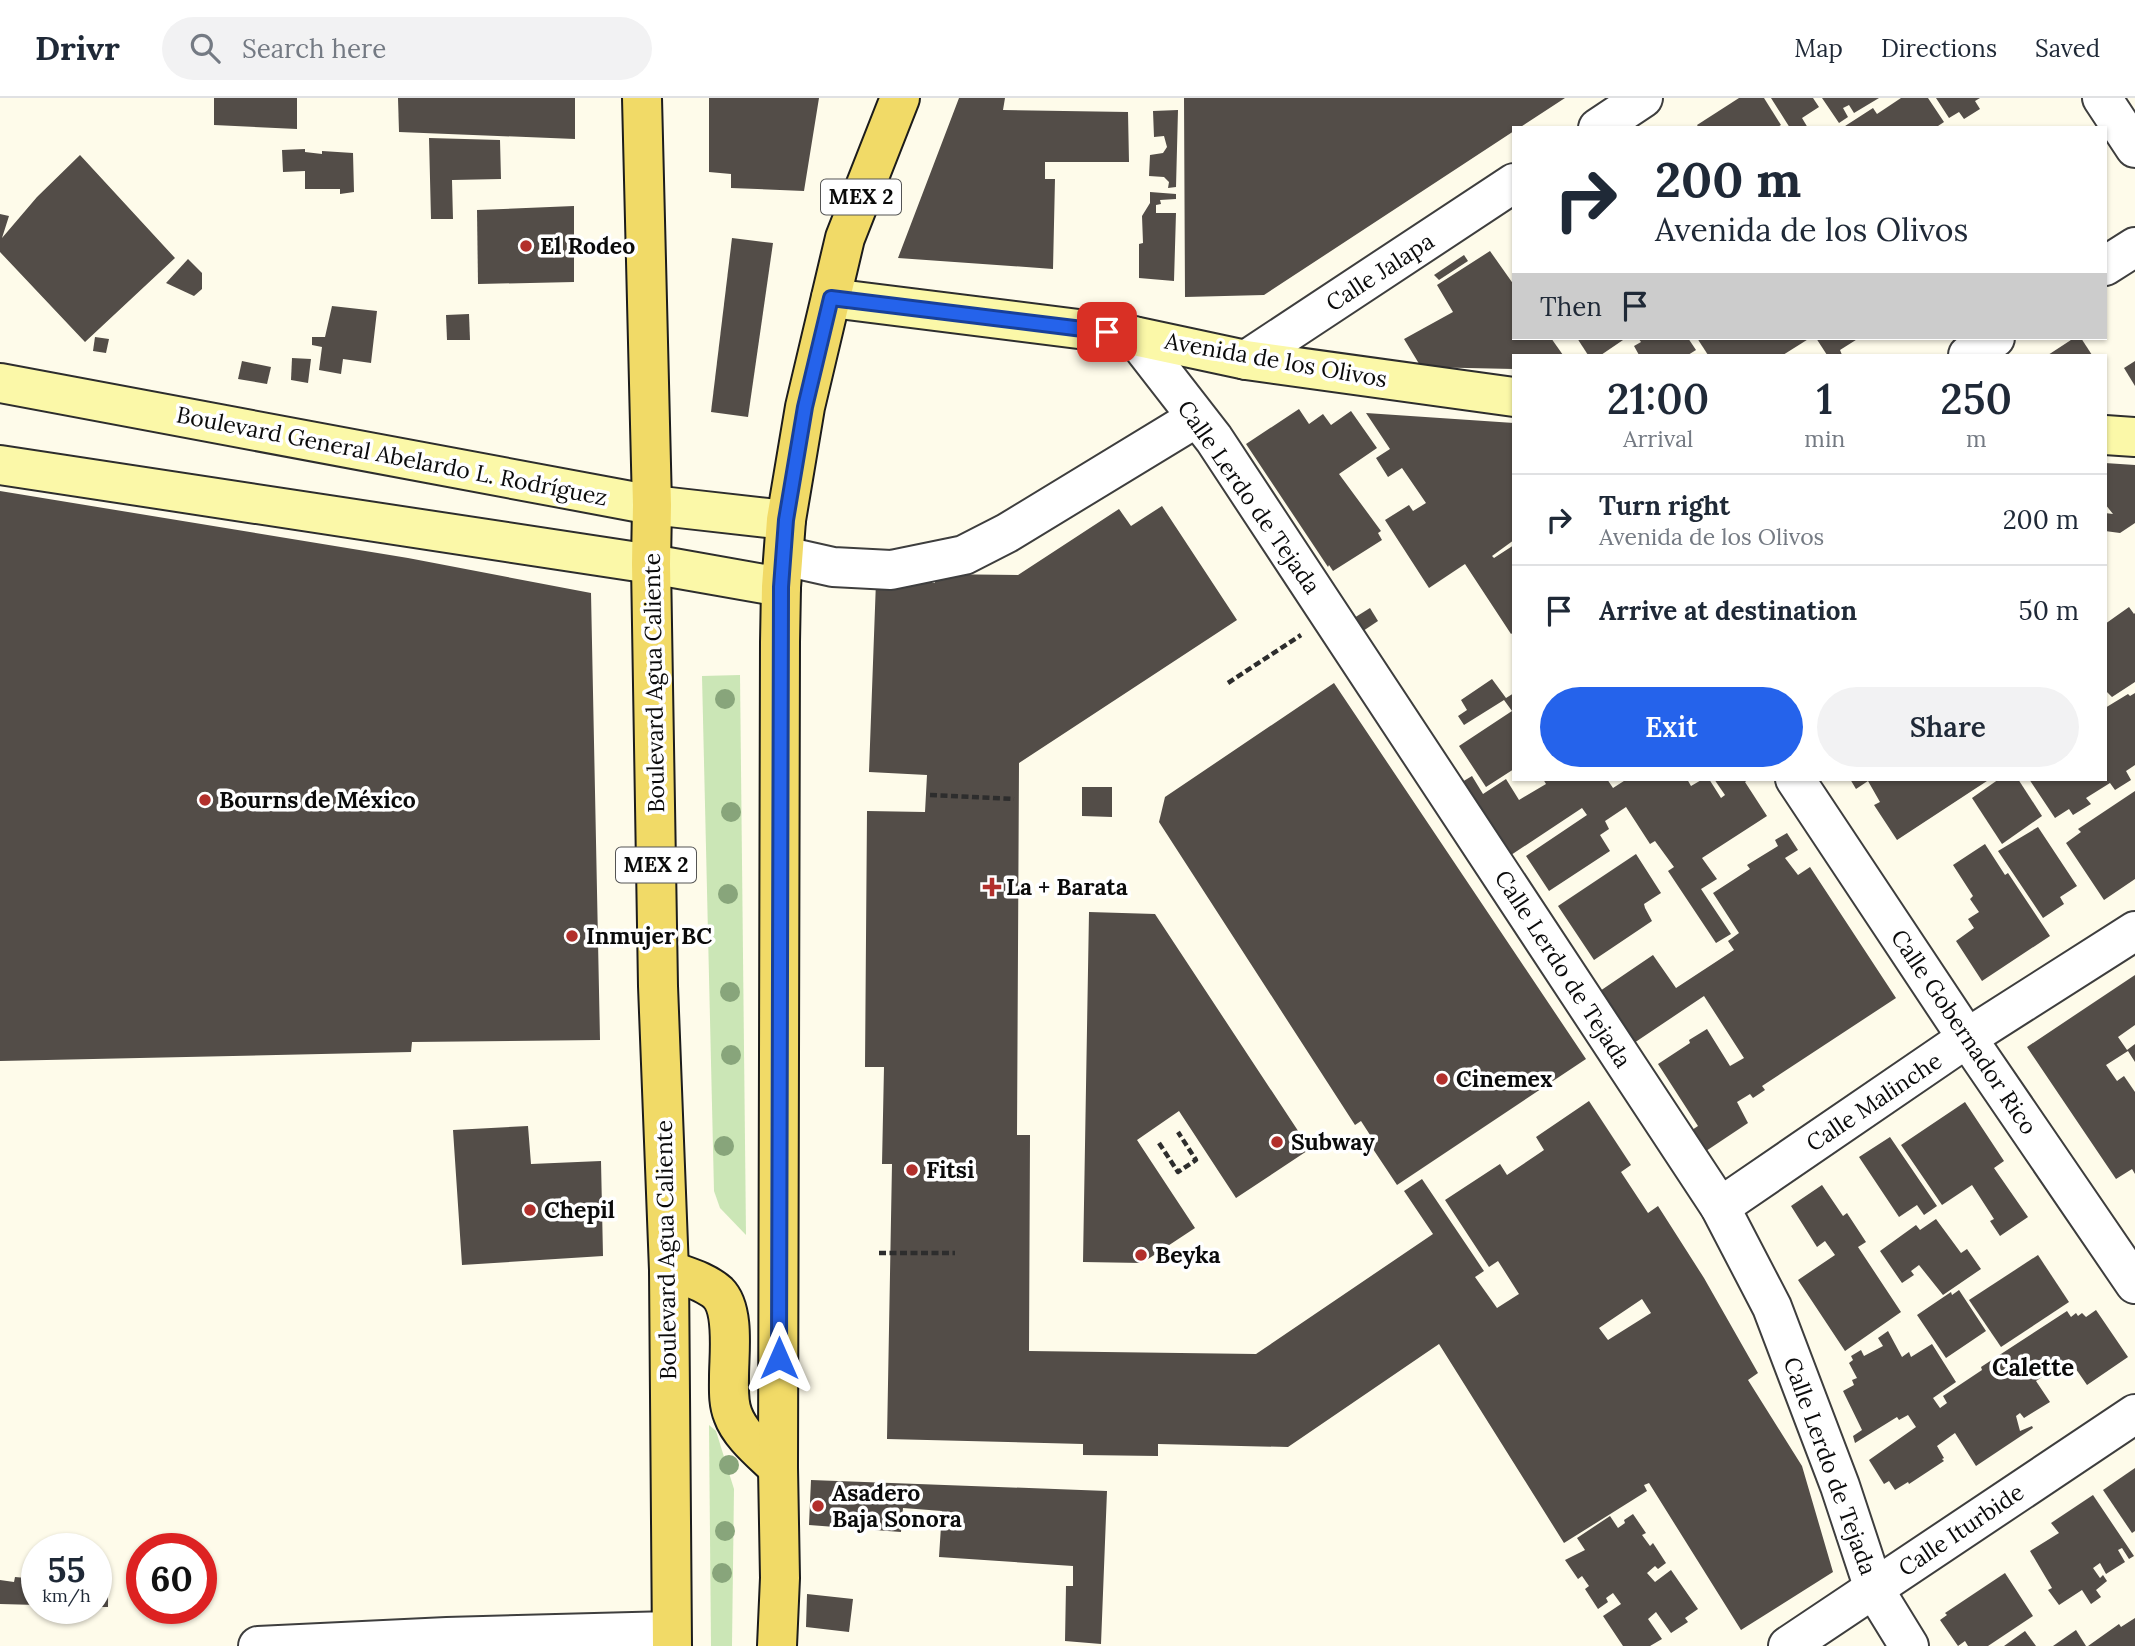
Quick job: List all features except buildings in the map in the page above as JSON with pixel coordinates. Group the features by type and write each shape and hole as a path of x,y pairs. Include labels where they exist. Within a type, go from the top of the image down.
{"main road":[{"name":"Boulevard Agua Caliente","path":"642,98 652,505 658,986 669,1270 672,1639"},
{"name":"MEX 2","path":"777,1646 780,1578 778,1468 783,555 805,407 845,238 900,98"},
{"name":"Avenida de los Olivos","path":"831,298 1134,336 1247,360 1512,397"},
{"name":"Boulevard General Abelardo L. Rodríguez","path":"0,383 652,505 783,555"},
{"path":"2107,435 2135,437"},
{"path":"0,465 651,564 783,555"},
{"path":"669,1270 706,1284 718,1293 726,1304 729,1319 729,1395 732,1412 738,1426 778,1468"}],"street":[{"path":"1601,126 1643,98"},
{"path":"2102,98 2135,148"},
{"name":"Calle Jalapa","path":"1247,360 1512,184"},
{"path":"2107,265 2135,247"},
{"name":"Calle Lerdo de Tejada","path":"1134,336 1221,450 1720,1207 1772,1307 1840,1486 1874,1589 1909,1646"},
{"path":"1970,354 1992,340"},
{"path":"783,555 833,568 891,570 964,555 1007,533 1196,418"},
{"name":"Calle Gobernador Rico","path":"1796,781 2135,1284"},
{"name":"Calle Malinche","path":"1720,1207 1967,1038 2135,931"},
{"name":"Calle Iturbide","path":"1787,1646 2135,1414"},
{"path":"258,1646 447,1637 672,1639"}],"path":[{"path":"1228,683 1305,632"},
{"path":"930,795 1014,799"},
{"path":"1159,1143 1178,1172 1196,1160 1178,1132"},
{"path":"879,1253 955,1252"}],"green space":[{"path":"740,675 746,1235 720,1208 714,1191 702,676"},
{"path":"709,1425 716,1431 734,1489 732,1646 711,1646"}],"place":[{"name":"El Rodeo","path":"526,246"},
{"name":"Bourns de México","path":"205,800"},
{"name":"La + Barata","path":"992,887"},
{"name":"Inmujer BC","path":"572,936"},
{"name":"Cinemex","path":"1442,1079"},
{"name":"Subway","path":"1277,1142"},
{"name":"Fitsi","path":"912,1170"},
{"name":"Chepil","path":"530,1210"},
{"name":"Beyka","path":"1141,1255"},
{"name":"Asadero Baja Sonora","path":"818,1506"}],"district":[{"name":"Calette","path":"2033,1368"}],"route":[{"path":"779,1358 781,587 786,520 805,407 831,298 1107,332"}]}
